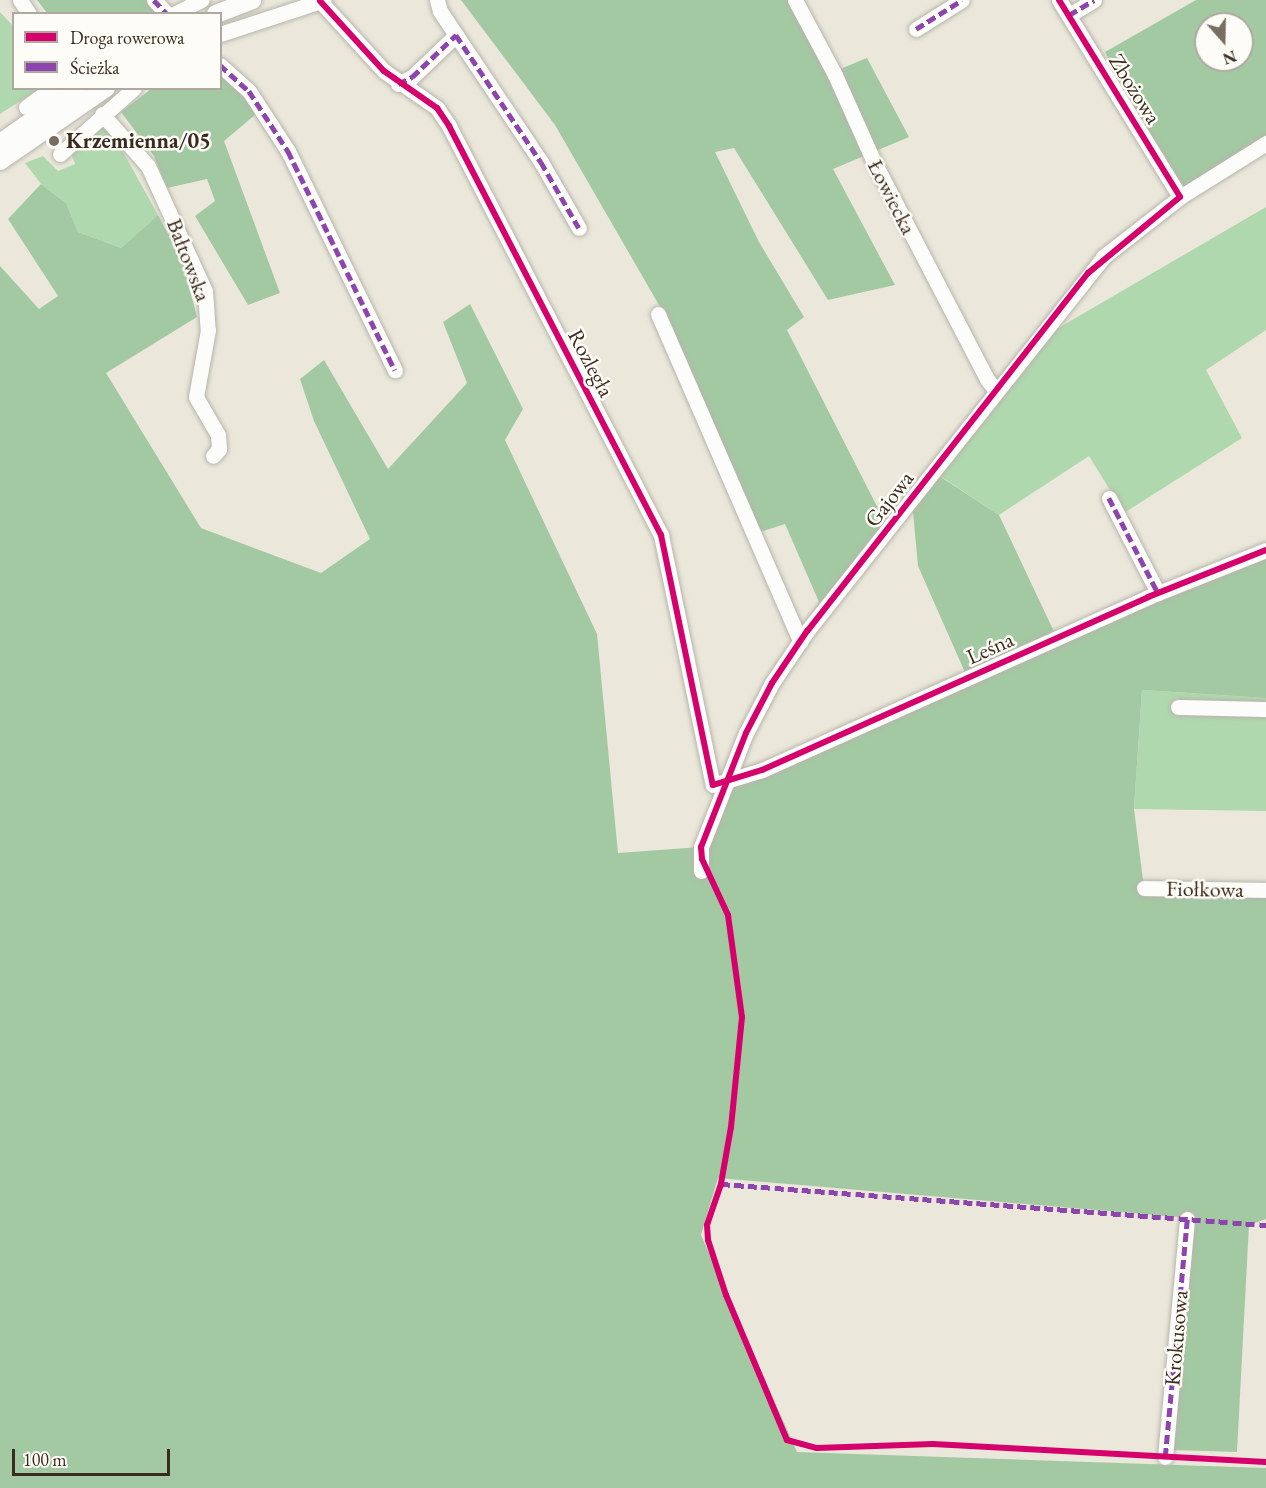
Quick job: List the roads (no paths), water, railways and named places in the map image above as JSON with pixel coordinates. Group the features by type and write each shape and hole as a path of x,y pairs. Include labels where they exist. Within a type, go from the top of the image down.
{"main road":[{"path":"221,12 252,0"},
{"path":"0,143 75,90"},
{"path":"0,160 103,90"}],"street":[{"path":"154,0 165,12"},
{"path":"178,12 202,0"},
{"path":"222,33 322,0"},
{"name":"Rozległa","path":"322,0 398,84 437,108 449,126 661,535 713,785 729,781"},
{"path":"437,0 456,35 541,162 579,228"},
{"name":"Łowiecka","path":"795,0 835,75 873,160 987,379 996,391"},
{"path":"916,29 962,0"},
{"name":"Zbożowa","path":"1059,0 1180,197"},
{"path":"1069,15 1094,0"},
{"path":"398,84 412,77 456,35"},
{"path":"222,67 249,91 288,151 395,370"},
{"path":"26,107 49,90"},
{"path":"60,154 102,114 132,90"},
{"name":"Bałtowska","path":"102,114 148,166 205,291 208,330 196,397 218,435 219,449 213,456"},
{"name":"Gajowa","path":"701,871 701,846 729,781 746,733 800,641 1103,257 1180,197 1266,143"},
{"path":"658,314 800,641"},
{"path":"1109,498 1158,593"},
{"name":"Leśna","path":"729,781 762,770 1158,593 1266,550"},
{"path":"1178,707 1266,709"},
{"name":"Fiołkowa","path":"1144,888 1266,890"},
{"name":"Krokusowa","path":"1165,1457 1187,1220"}],"place":[{"name":"Krzemienna/05","path":"54,141"}]}
